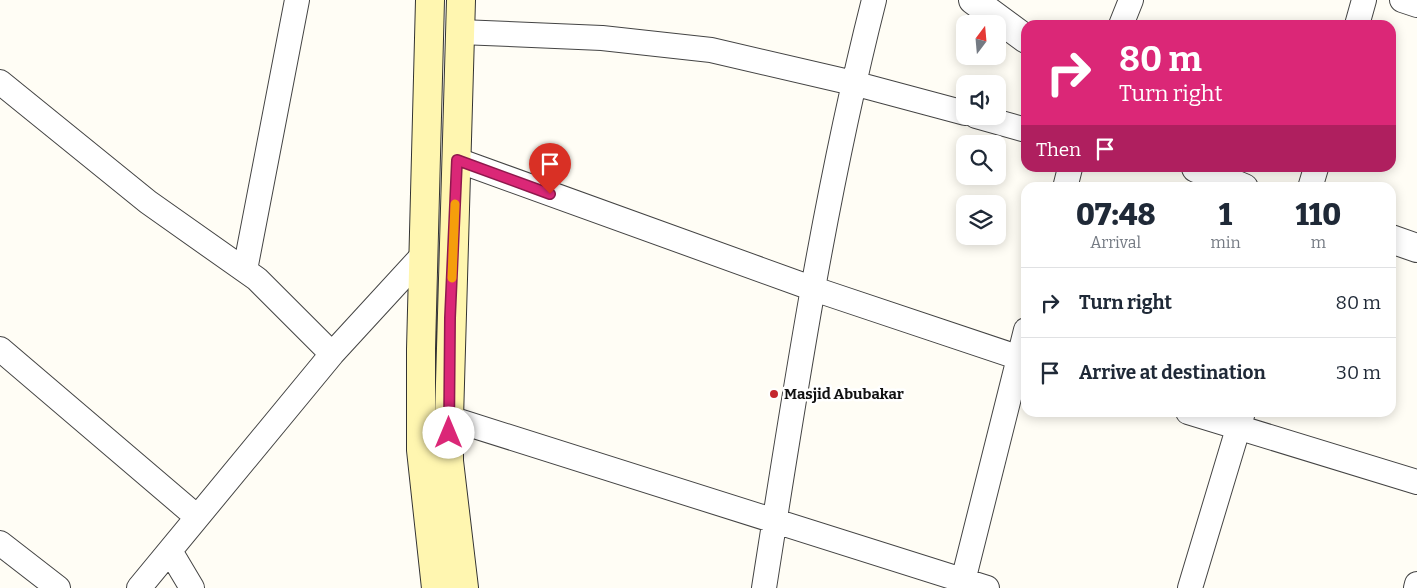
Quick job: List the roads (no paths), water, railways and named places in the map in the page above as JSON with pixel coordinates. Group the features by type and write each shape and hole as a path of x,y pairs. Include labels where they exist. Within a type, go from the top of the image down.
{"main road":[{"path":"430,0 423,255 422,450 436,588"},
{"path":"461,0 449,461 464,588"}],"street":[{"path":"245,270 297,0"},
{"path":"764,588 814,289 853,83 874,0"},
{"path":"973,0 1021,35"},
{"path":"1123,20 1131,0"},
{"path":"1358,20 1364,0"},
{"path":"1402,0 1417,5"},
{"path":"460,32 602,38 711,50 853,83 956,111"},
{"path":"0,82 148,202 257,279 332,354"},
{"path":"1006,124 1021,129"},
{"path":"457,160 814,289 1021,358"},
{"path":"1206,172 1230,182"},
{"path":"1396,241 1417,248"},
{"path":"139,588 332,354 423,255"},
{"path":"0,349 197,517"},
{"path":"963,581 1021,366"},
{"path":"1217,417 1241,421 1417,482"},
{"path":"449,418 987,588"},
{"path":"1190,588 1241,421"},
{"path":"0,543 58,588"},
{"path":"170,551 192,588"}],"place":[{"name":"Masjid Abubakar","path":"774,394"}]}
